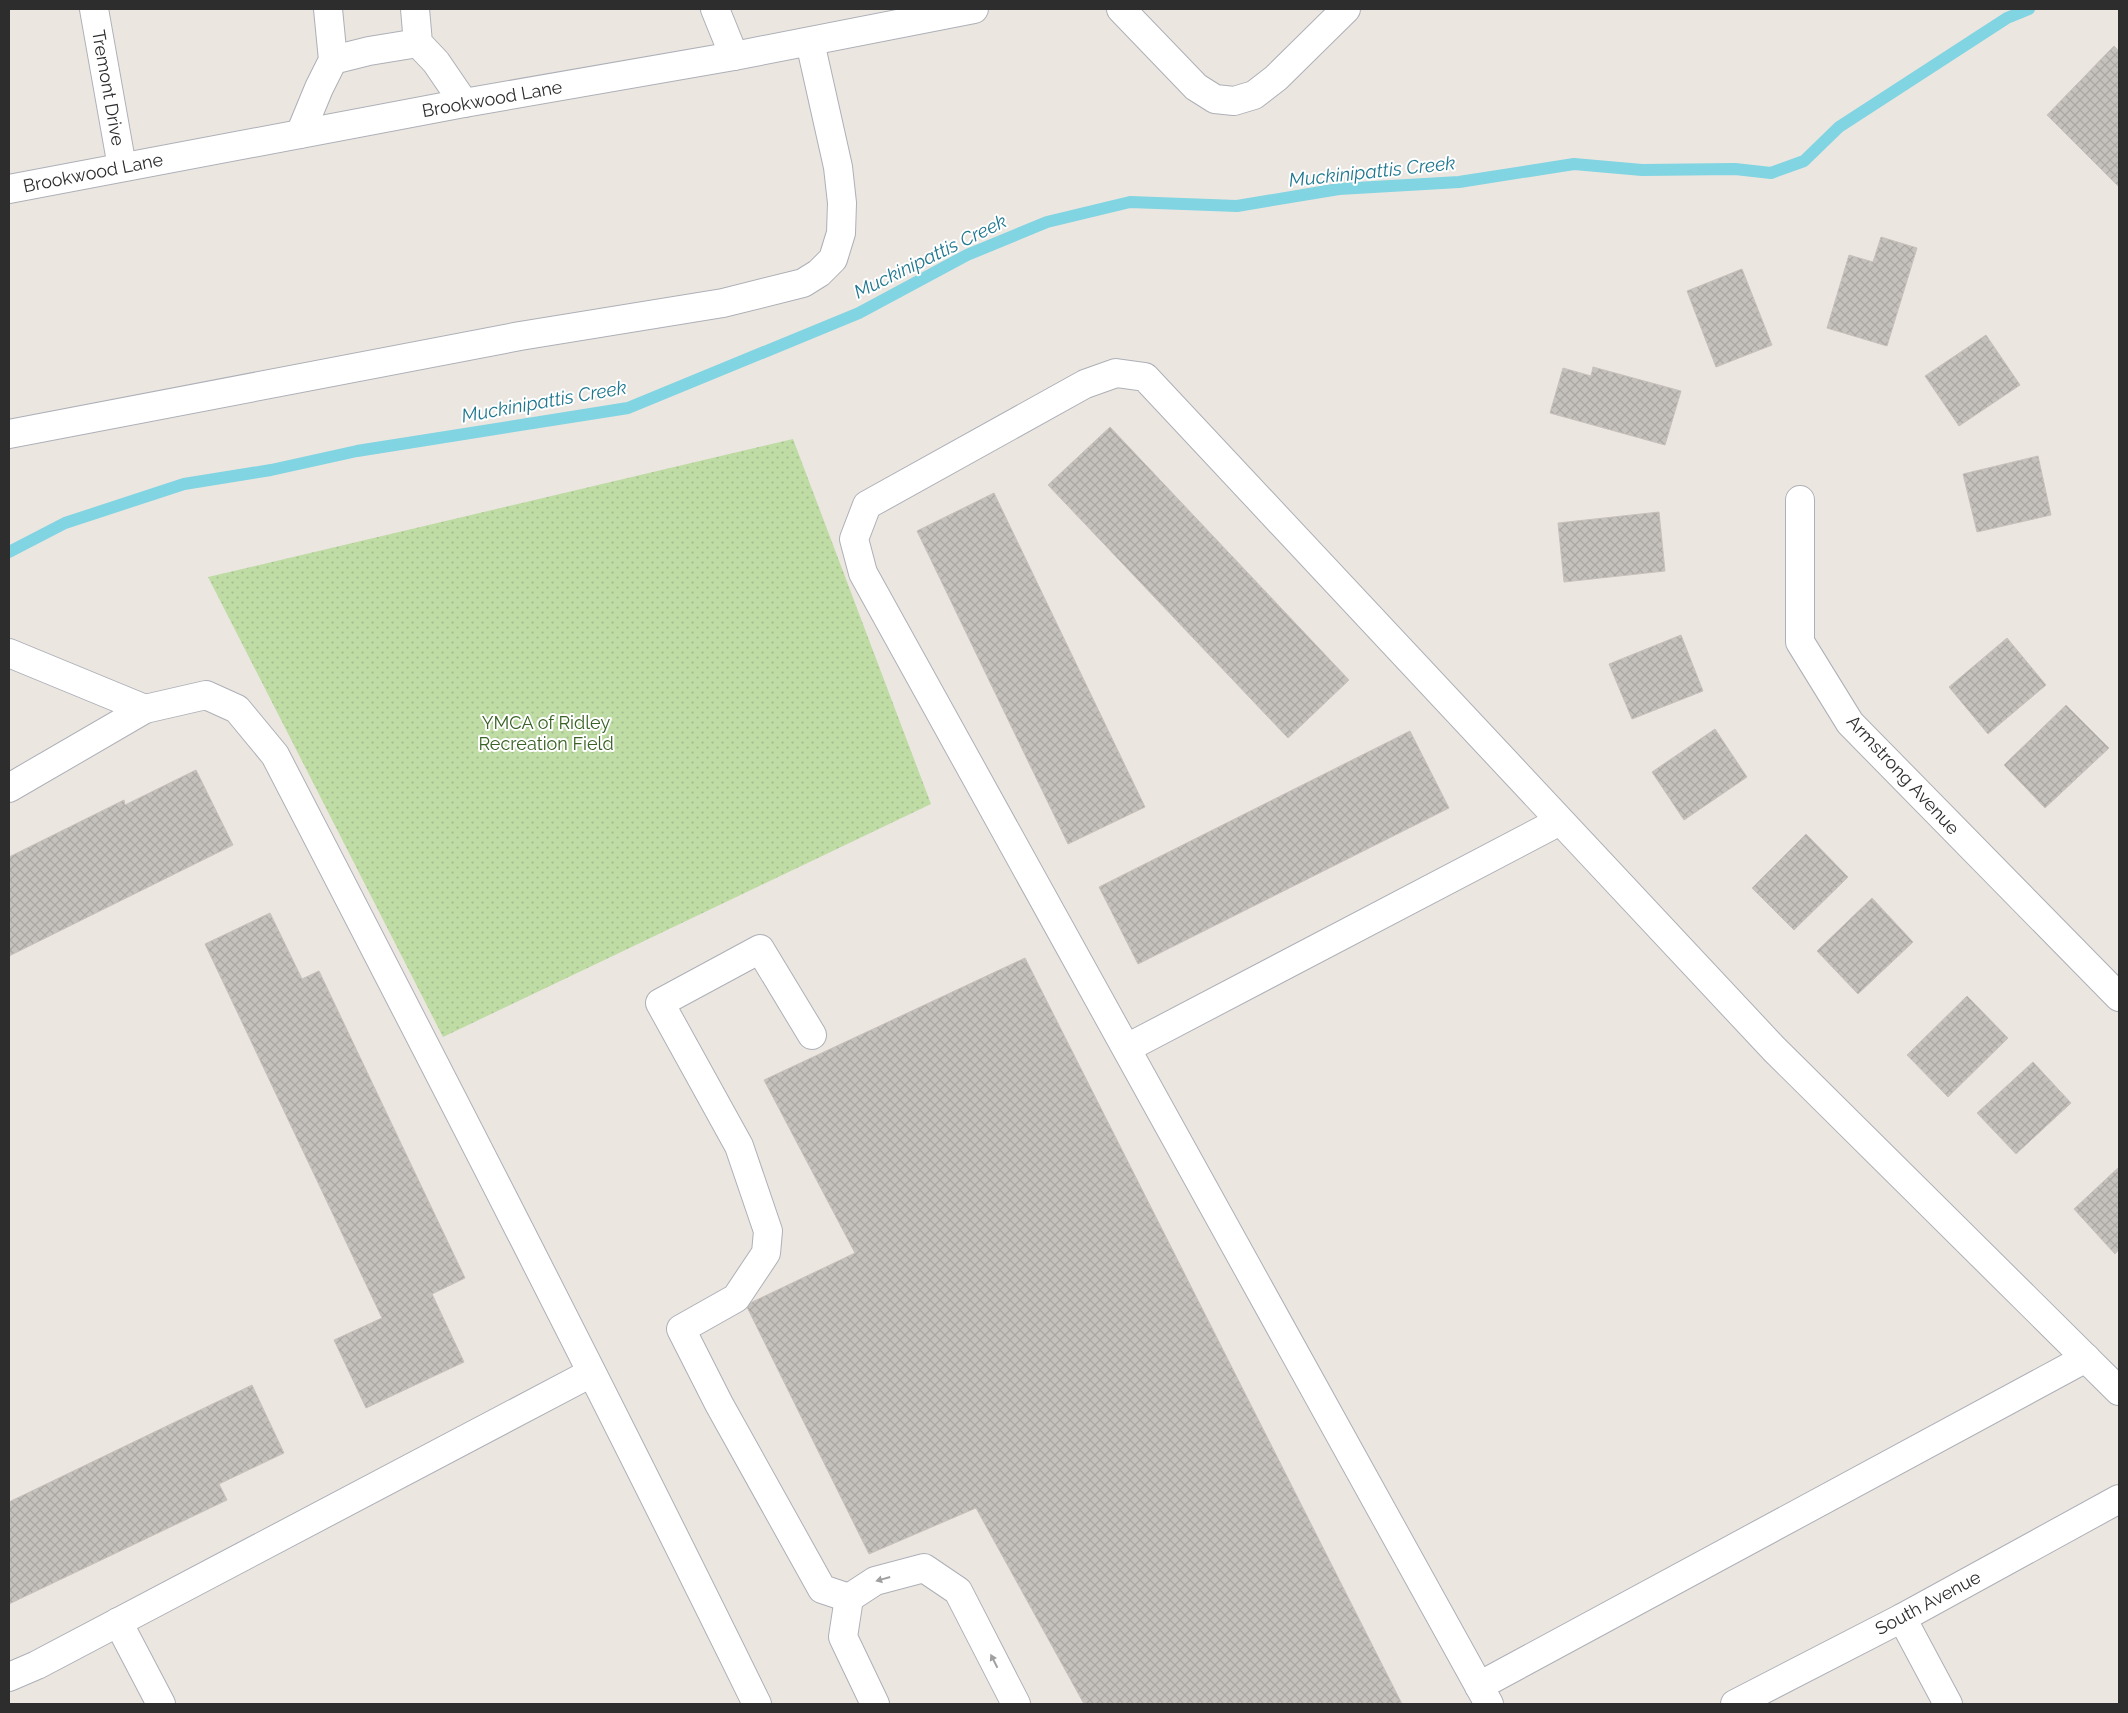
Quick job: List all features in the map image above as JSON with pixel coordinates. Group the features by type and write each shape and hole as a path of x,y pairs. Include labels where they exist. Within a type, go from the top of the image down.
{"street":[{"name":"Tremont Drive","path":"94,9 122,167"},
{"path":"300,134 333,60 328,9"},
{"path":"415,9 418,43 436,62 464,103"},
{"path":"715,9 734,56"},
{"name":"Brookwood Lane","path":"9,189 464,103 810,42 974,9"},
{"path":"1121,9 1196,88 1215,99 1234,101 1254,95 1276,78 1346,9"},
{"path":"9,434 520,336 723,303 803,283 819,273 833,259 841,233 842,203 838,167 810,42"},
{"path":"333,60 369,51 418,43"},
{"path":"2086,1358 1484,1695 863,573 854,539 866,505 1085,384 1116,373 1145,377 1774,1050 2086,1358 2119,1391"},
{"name":"Armstrong Avenue","path":"1800,500 1800,642 1850,723 2119,997"},
{"path":"9,653 145,709"},
{"path":"9,788 145,709 206,695 237,709 275,755 412,1020 757,1704"},
{"path":"1126,1048 1560,821"},
{"path":"812,1035 760,949 660,1003 739,1146 768,1231 766,1253 736,1298 681,1329 719,1404 822,1589 849,1598"},
{"path":"9,1677 118,1622 591,1373"},
{"name":"South Avenue","path":"1735,1704 1902,1618 2119,1499"},
{"path":"875,1704 843,1637 849,1598 875,1581 924,1568 958,1591 1016,1704"},
{"path":"1902,1618 1948,1704"},
{"path":"118,1622 161,1704"}],"green space":[{"name":"YMCA of Ridley Recreation Field","path":"793,439 931,804 443,1037 208,577"}],"building":[{"path":"2114,46 2119,51 2119,187 2047,115"},
{"path":"1881,237 1917,248 1887,346 1827,328 1849,255 1873,262"},
{"path":"1742,269 1772,345 1716,367 1687,291"},
{"path":"1986,335 2020,385 1959,426 1925,376"},
{"path":"1593,367 1681,391 1665,445 1550,413 1563,368 1591,376"},
{"path":"1110,427 1349,680 1288,738 1048,485"},
{"path":"2038,456 2051,515 1977,532 1963,474"},
{"path":"994,493 1145,807 1068,844 917,531"},
{"path":"1659,512 1665,571 1564,582 1558,523"},
{"path":"1681,635 1703,691 1632,719 1609,664"},
{"path":"2007,638 2046,685 1988,734 1949,687"},
{"path":"2066,705 2109,748 2045,808 2004,765"},
{"path":"1715,729 1747,777 1684,820 1652,772"},
{"path":"1410,731 1449,808 1138,964 1099,887"},
{"path":"196,770 233,845 9,956 9,857 124,800 125,805"},
{"path":"1806,834 1848,877 1794,930 1752,888"},
{"path":"1872,898 1913,942 1858,994 1817,951"},
{"path":"270,913 302,979 319,971 465,1278 432,1294 464,1362 366,1408 334,1340 382,1318 205,944"},
{"path":"1025,958 1402,1704 1084,1704 976,1508 869,1554 746,1305 855,1253 764,1080"},
{"path":"1967,996 2008,1038 1948,1097 1907,1055"},
{"path":"2033,1062 2071,1103 2016,1154 1977,1113"},
{"path":"2119,1167 2119,1249 2115,1254 2074,1209"},
{"path":"252,1385 284,1453 219,1484 227,1500 9,1604 9,1502"}],"waterway":[{"name":"Muckinipattis Creek","path":"9,552 65,523 184,484 271,470 357,451 628,408 859,313 967,255 1047,222 1130,202 1237,206 1339,189 1459,182 1574,164 1642,170 1735,169 1771,173 1804,161 1839,127 2007,18 2029,9"}]}
